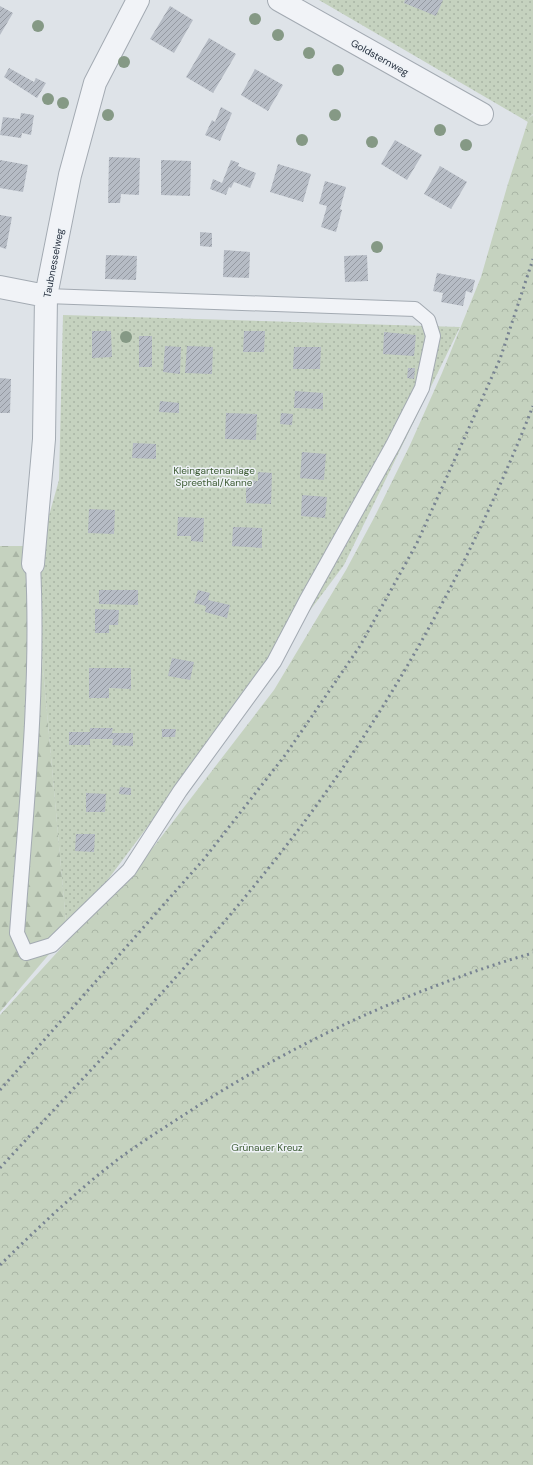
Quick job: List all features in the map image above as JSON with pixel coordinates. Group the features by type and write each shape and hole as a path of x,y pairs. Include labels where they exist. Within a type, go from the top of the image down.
{"street":[{"name":"Taubnesselweg","path":"33,564 44,439 46,296 70,176 95,83 138,0"},
{"name":"Goldsternweg","path":"279,0 482,114"},
{"path":"0,287 46,296"}],"lane":[{"path":"33,564 35,608 31,734 17,933 26,953 52,945 129,870 180,791 274,662 306,600 393,445 422,388 433,336 428,320 415,309 46,296"}],"green space":[{"path":"319,0 533,0 533,114 529,118 528,122"},
{"name":"Grünauer Kreuz","path":"533,115 533,1465 0,1465 0,1015 155,845 274,690 346,570 375,516 410,445 442,373 481,277 529,118"},
{"name":"Kleingartenanlage Spreethal/Kanne","path":"63,315 460,327 344,565 67,934 34,569 59,480"},
{"path":"0,546 26,546 34,569 67,933 0,1012"}],"building":[{"path":"405,0 443,0 436,16 404,3"},
{"path":"0,6 13,13 0,35"},
{"path":"170,6 193,20 174,53 150,39"},
{"path":"209,38 236,54 213,93 186,77"},
{"path":"9,68 34,82 36,78 46,83 37,98 4,77"},
{"path":"255,69 283,85 268,111 241,95"},
{"path":"221,107 232,113 220,141 205,135 212,120 215,122"},
{"path":"21,113 34,115 31,135 22,133 21,138 0,135 3,117 20,119"},
{"path":"395,140 422,155 407,180 381,164"},
{"path":"109,157 140,158 139,195 121,194 120,203 108,203"},
{"path":"0,160 28,165 23,192 0,188"},
{"path":"161,160 191,161 190,196 161,195"},
{"path":"231,160 239,163 238,166 256,173 250,188 234,182 231,188 229,187 226,195 210,189 213,179 222,183"},
{"path":"278,164 311,174 303,202 270,192"},
{"path":"440,166 467,182 451,209 424,194"},
{"path":"325,181 346,187 336,232 321,227 327,206 319,204"},
{"path":"0,215 12,217 6,249 0,247"},
{"path":"200,232 212,233 212,247 200,246"},
{"path":"224,250 250,252 249,278 223,277"},
{"path":"106,255 137,256 136,280 105,279"},
{"path":"367,255 368,281 345,282 344,256"},
{"path":"437,273 475,280 472,293 466,291 463,306 441,302 443,293 433,291"},
{"path":"92,331 111,331 112,357 92,358"},
{"path":"244,331 265,331 264,352 243,352"},
{"path":"384,332 416,335 414,356 383,354"},
{"path":"139,336 152,336 152,367 139,367"},
{"path":"165,346 181,347 180,374 163,372"},
{"path":"187,346 213,347 212,374 185,373"},
{"path":"294,347 321,347 320,369 293,369"},
{"path":"408,368 415,368 414,379 407,378"},
{"path":"0,378 11,379 10,413 0,413"},
{"path":"295,391 323,393 323,409 294,408"},
{"path":"160,401 179,403 179,413 159,412"},
{"path":"226,413 257,414 256,440 225,439"},
{"path":"281,413 293,414 292,425 280,424"},
{"path":"133,443 156,444 156,459 132,458"},
{"path":"302,452 326,454 324,480 300,478"},
{"path":"258,472 272,473 271,504 246,503 246,480 258,481"},
{"path":"302,495 327,497 325,518 301,516"},
{"path":"89,509 115,510 114,534 88,533"},
{"path":"178,517 204,518 203,542 191,541 191,536 177,536"},
{"path":"233,527 262,528 262,548 232,546"},
{"path":"99,590 138,590 138,605 99,604"},
{"path":"198,590 210,593 208,600 230,605 227,618 205,612 206,606 194,603"},
{"path":"95,609 119,610 118,625 109,625 109,633 95,633"},
{"path":"172,658 194,662 190,680 168,676"},
{"path":"89,668 131,668 131,689 109,688 109,698 89,698"},
{"path":"90,728 113,728 112,733 133,733 133,746 112,745 113,739 90,739 90,745 69,745 69,732 90,732"},
{"path":"162,729 176,729 175,737 162,737"},
{"path":"120,787 131,788 131,795 119,794"},
{"path":"86,793 106,794 105,812 86,812"},
{"path":"76,834 95,834 94,852 75,851"}],"railway":[{"path":"0,1090 204,859 286,754 360,646 417,543 500,359 533,259"},
{"path":"0,1168 154,1002 229,917 299,829 334,780 368,730 400,678 459,572 510,462 533,406"},
{"path":"0,1265 68,1200 121,1157 219,1092 249,1074 310,1041 373,1011 461,976 533,953"}]}
